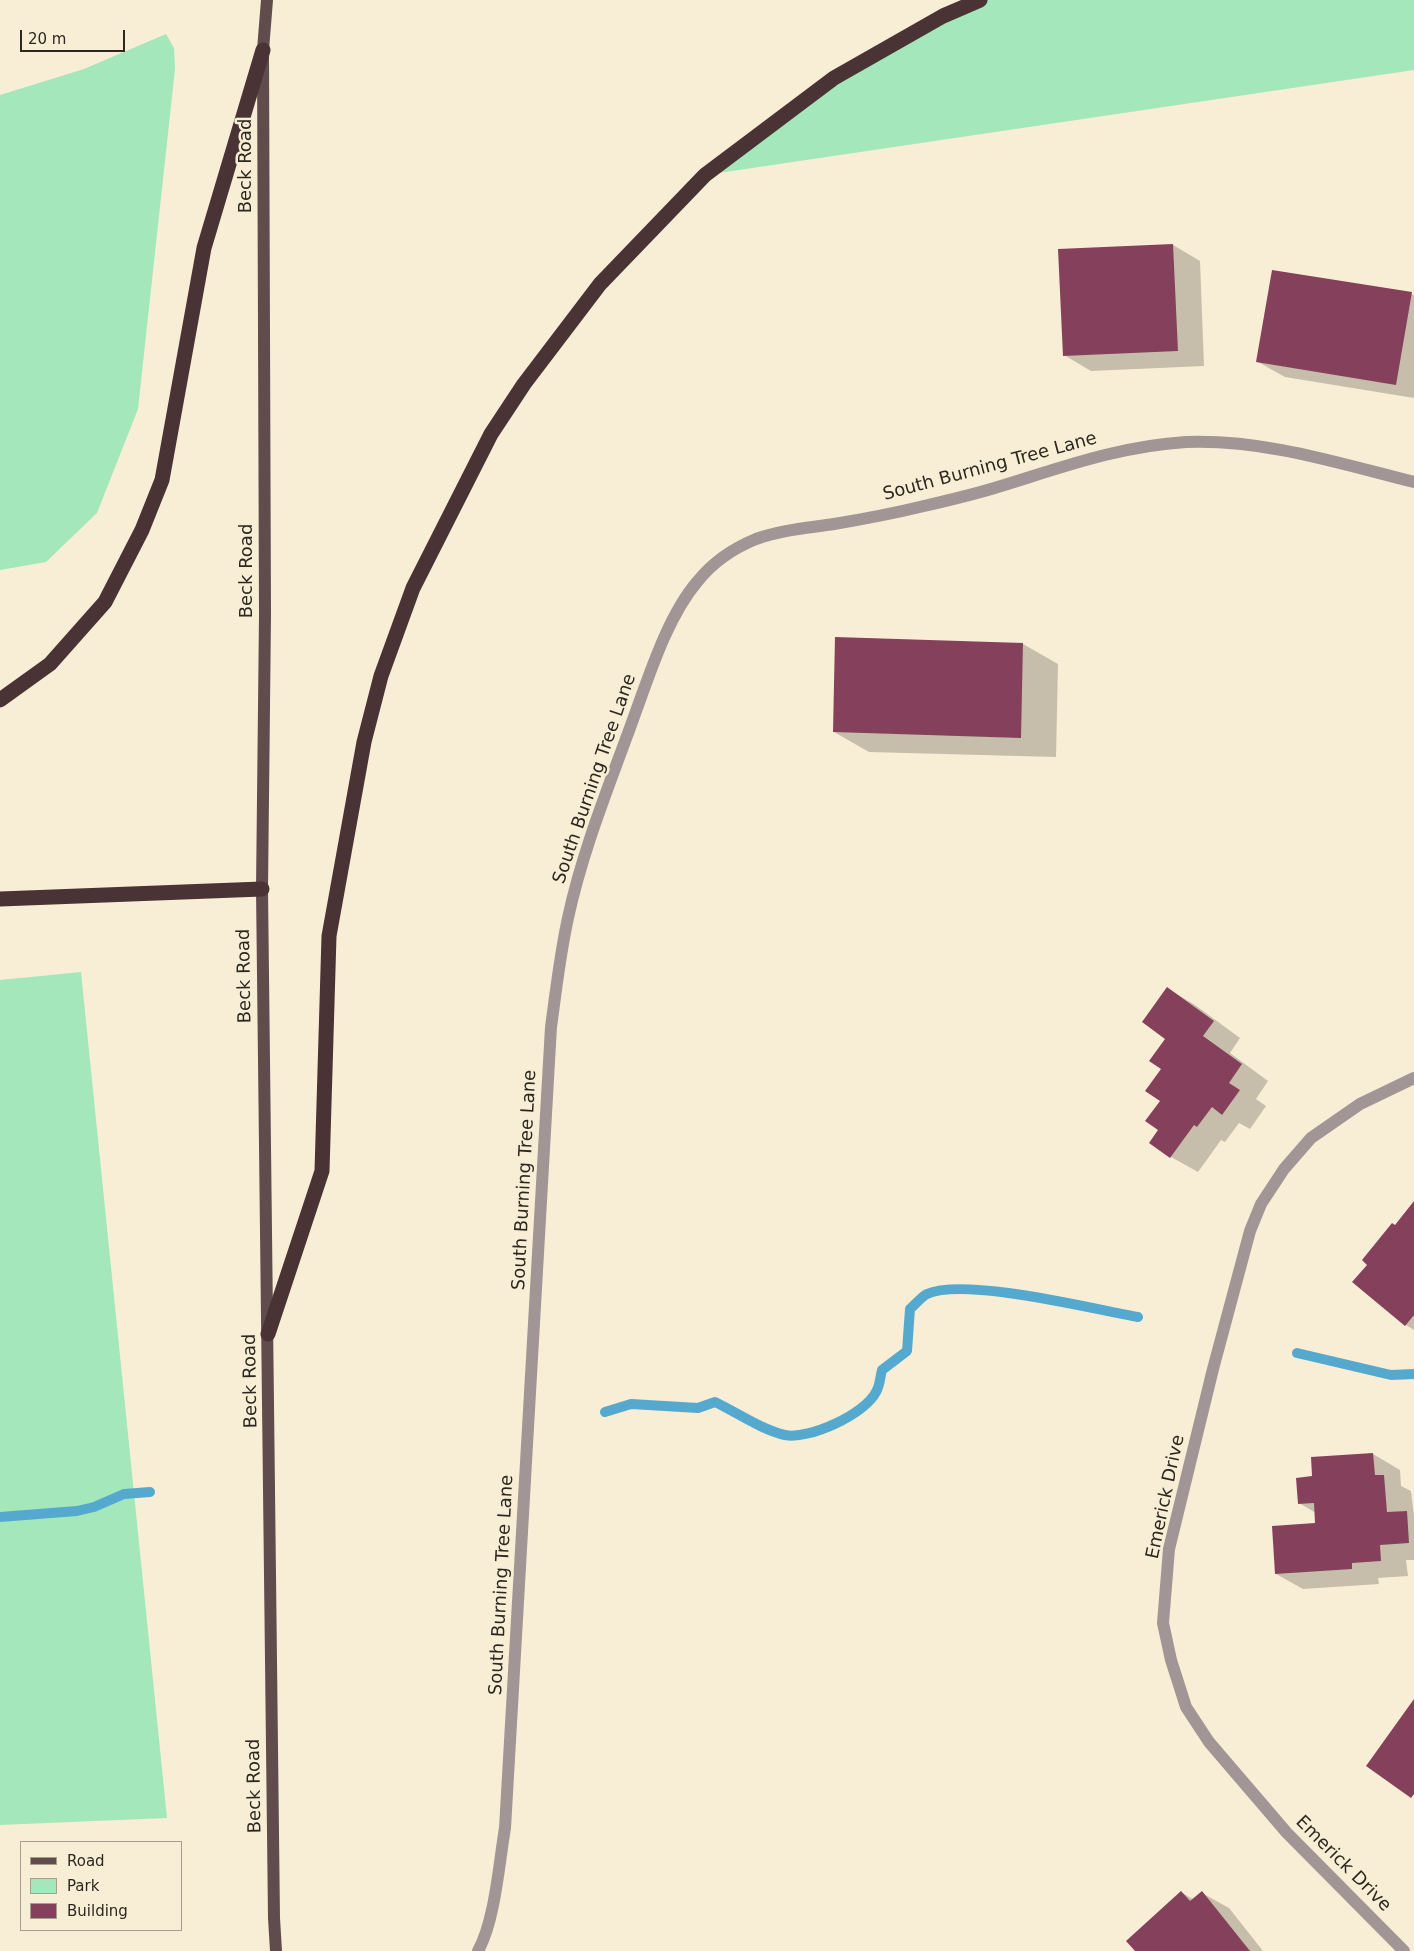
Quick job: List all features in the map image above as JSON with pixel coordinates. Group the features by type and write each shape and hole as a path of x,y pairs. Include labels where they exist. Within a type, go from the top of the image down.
{"highway":[{"path":"268,1334 322,1171 329,936 364,742 381,676 413,588 491,434 524,384 600,284 705,175 834,78 943,16 980,0"},
{"path":"0,700 50,664 104,602 142,530 162,480 204,248 263,50"},
{"path":"0,899 262,889"}],"main road":[{"name":"Beck Road","path":"267,0 263,50 265,614 262,889 276,1951"}],"street":[{"name":"South Burning Tree Lane","path":"478,1951 484,1941 489,1922 505,1828 551,1027 558,971 568,916 588,843 648,680 674,616 696,582 713,566 753,540 772,534 850,522 925,506 999,487 1103,454 1138,447 1186,442 1238,443 1277,448 1414,482"},
{"name":"Emerick Drive","path":"1404,1951 1287,1833 1209,1742 1186,1707 1171,1660 1163,1623 1169,1549 1213,1369 1250,1231 1261,1204 1284,1169 1311,1138 1360,1104 1414,1078"}],"green space":[{"path":"980,0 1414,0 1414,70 705,175 834,78"},
{"path":"166,34 174,48 175,69 138,409 97,513 46,562 0,570 0,95 84,69"},
{"path":"81,972 167,1818 0,1825 0,980"}],"building":[{"path":"1173,244 1178,351 1063,356 1058,249"},
{"path":"1272,270 1412,292 1396,385 1256,362"},
{"path":"835,637 1023,643 1021,738 833,732"},
{"path":"1167,987 1214,1021 1203,1036 1242,1064 1229,1083 1240,1090 1222,1115 1212,1107 1197,1127 1194,1125 1170,1158 1149,1143 1158,1130 1145,1121 1160,1101 1145,1091 1161,1069 1149,1061 1165,1039 1142,1022"},
{"path":"1414,1201 1414,1315 1405,1326 1352,1282 1367,1265 1362,1260 1392,1223 1395,1225"},
{"path":"1373,1453 1375,1475 1384,1475 1387,1512 1407,1511 1409,1543 1380,1545 1381,1561 1352,1563 1352,1569 1275,1574 1272,1526 1315,1523 1314,1503 1298,1504 1296,1478 1312,1476 1311,1457"},
{"path":"1414,1699 1414,1794 1411,1798 1366,1766"},
{"path":"1181,1891 1190,1901 1202,1891 1250,1951 1135,1951 1126,1941"}],"waterway":[{"path":"605,1412 631,1404 698,1408 715,1402 758,1425 785,1435 808,1433 835,1424 861,1409 870,1400 877,1390 882,1370 907,1351 910,1309 927,1294 945,1290 970,1289 1030,1296 1138,1317"},
{"path":"1297,1353 1391,1375 1414,1374"},
{"path":"0,1517 77,1511 94,1507 124,1494 150,1492"}]}
